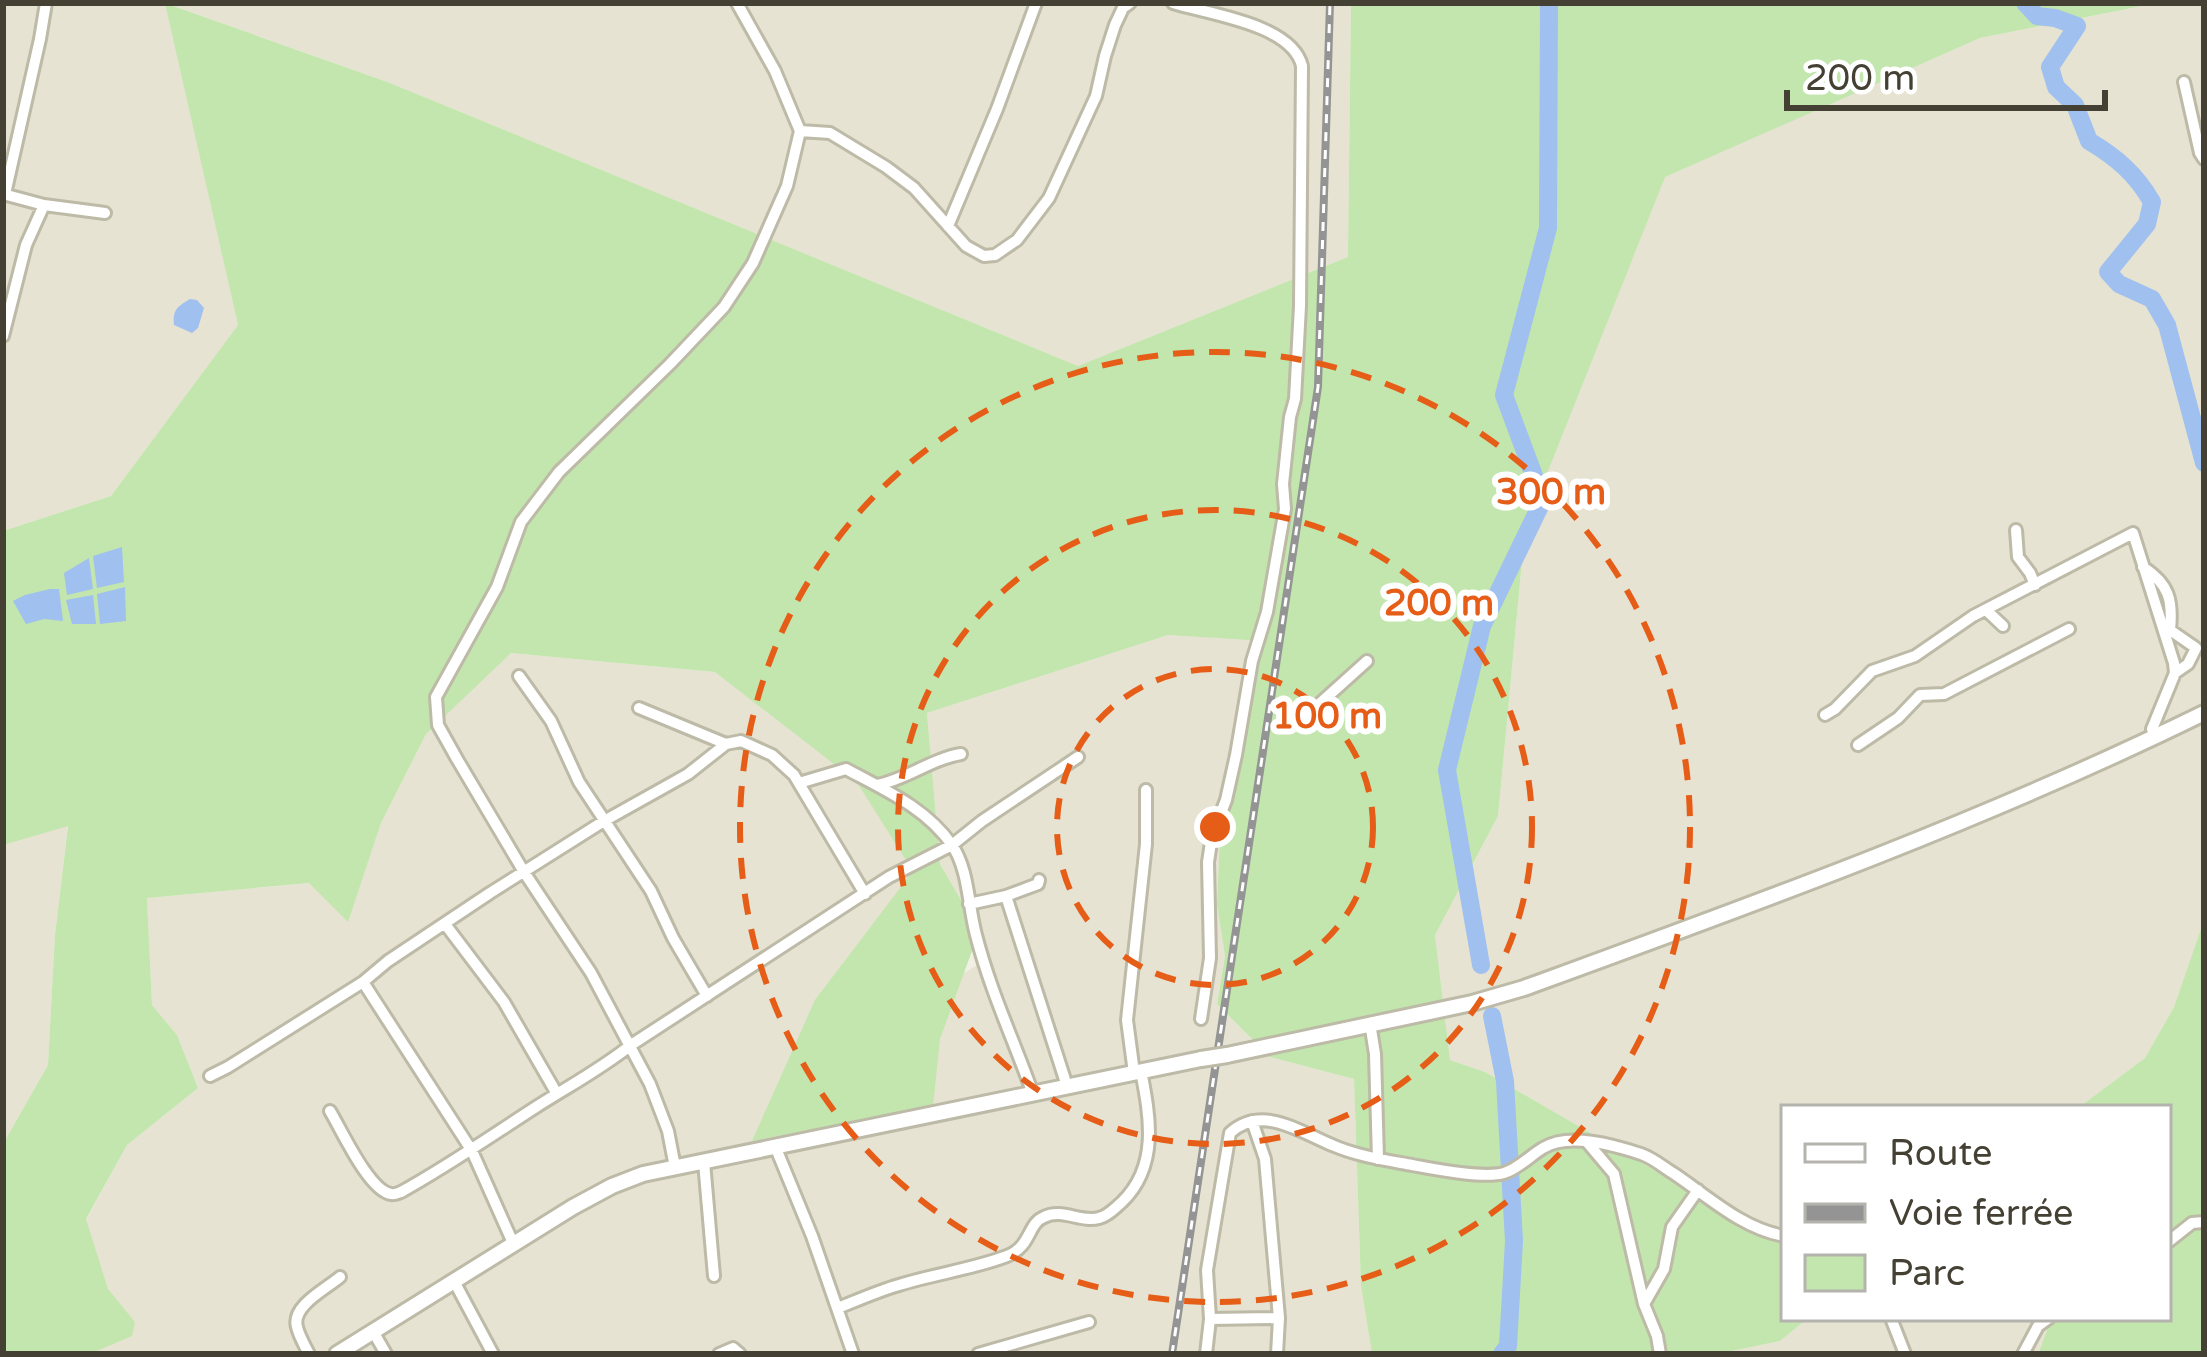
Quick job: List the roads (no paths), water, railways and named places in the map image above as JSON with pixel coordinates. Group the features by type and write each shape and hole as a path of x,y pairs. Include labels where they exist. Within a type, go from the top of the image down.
{"street":[{"path":"46,3 4,194 105,213"},
{"path":"675,1167 660,1106 631,1046 439,725 436,697 497,586 521,522 559,472 700,333 746,275 787,186 800,131 775,70 736,3"},
{"path":"948,226 1036,3"},
{"path":"800,131 830,133 886,166 914,188 966,246 984,256 995,255 1032,223 1049,198 1096,96 1111,35 1130,3"},
{"path":"1172,3 1223,9 1291,43 1302,65 1300,305 1295,399 1283,484 1285,509 1231,778 1208,862 1210,958 1202,1019"},
{"path":"2184,82 2204,159"},
{"path":"3,336 26,245 44,205"},
{"path":"2016,530 2018,557 2035,585"},
{"path":"1825,715 1872,671 1915,656 1986,610 2133,533 2174,663 2175,674 2152,729 2155,737"},
{"path":"2143,567 2169,592 2170,630 2196,648 2188,664 2175,674"},
{"path":"1986,610 2003,626"},
{"path":"1858,746 1898,718 1920,695 1944,694 2069,629"},
{"path":"1317,706 1367,661"},
{"path":"519,676 551,721 579,782 651,891 707,996"},
{"path":"639,708 727,744"},
{"path":"337,1354 513,1243 643,1174 1472,1003 1524,988 1845,870 2204,713"},
{"path":"210,1076 363,982 604,821 688,774 727,744 742,740 772,755 794,775 865,894"},
{"path":"877,785 961,754"},
{"path":"330,1111 366,1173 385,1192 401,1192 597,1072 889,877 952,845 1078,757"},
{"path":"799,783 846,769 910,802 952,845 962,865 1001,1018 1033,1094"},
{"path":"838,1308 896,1286 1006,1256 1027,1242 1036,1222 1045,1216 1096,1219 1114,1210 1137,1184 1147,1158 1150,1120 1127,1020 1146,844 1146,790"},
{"path":"969,904 1006,896 1039,880"},
{"path":"1006,896 1067,1086"},
{"path":"445,924 504,1002 557,1094"},
{"path":"363,982 472,1151 513,1243"},
{"path":"1370,1023 1376,1054 1378,1159"},
{"path":"1252,1121 1265,1159 1279,1318 1277,1354"},
{"path":"1206,1354 1207,1270 1230,1133 1252,1121 1290,1124 1332,1145 1378,1159 1466,1173 1503,1173 1547,1145 1588,1142 1645,1155 1739,1220 1781,1235"},
{"path":"1588,1142 1614,1174 1660,1354"},
{"path":"776,1146 853,1354"},
{"path":"704,1162 714,1276"},
{"path":"1644,1304 1664,1268 1672,1227 1698,1190"},
{"path":"2171,1240 2192,1223 2204,1222"},
{"path":"309,1354 296,1316 340,1277"},
{"path":"455,1283 493,1354"},
{"path":"1210,1319 1279,1318"},
{"path":"1892,1321 1905,1354"},
{"path":"2023,1354 2045,1321"},
{"path":"978,1354 1089,1322"},
{"path":"374,1333 386,1354"},
{"path":"719,1354 734,1348 740,1354"}],"water":[{"path":"190,299 204,308 192,333 174,325 177,309"},
{"path":"122,547 124,582 97,588 93,556"},
{"path":"89,558 93,589 67,595 64,573"},
{"path":"125,587 126,621 100,624 97,594"},
{"path":"59,589 63,621 26,624 13,601"},
{"path":"93,595 96,624 72,624 66,600"}],"waterway":[{"path":"1481,965 1447,770 1482,626 1543,500 1504,395 1548,228 1549,3"},
{"path":"2025,3 2037,16 2077,26 2050,67 2056,87 2075,105 2089,141 2125,167 2152,202 2147,224 2108,272 2119,284 2152,299 2167,325 2204,463"},
{"path":"1492,1016 1505,1081 1514,1241 1508,1346 1502,1354"}],"railway":[{"path":"1172,1354 1318,387 1330,3"}]}
